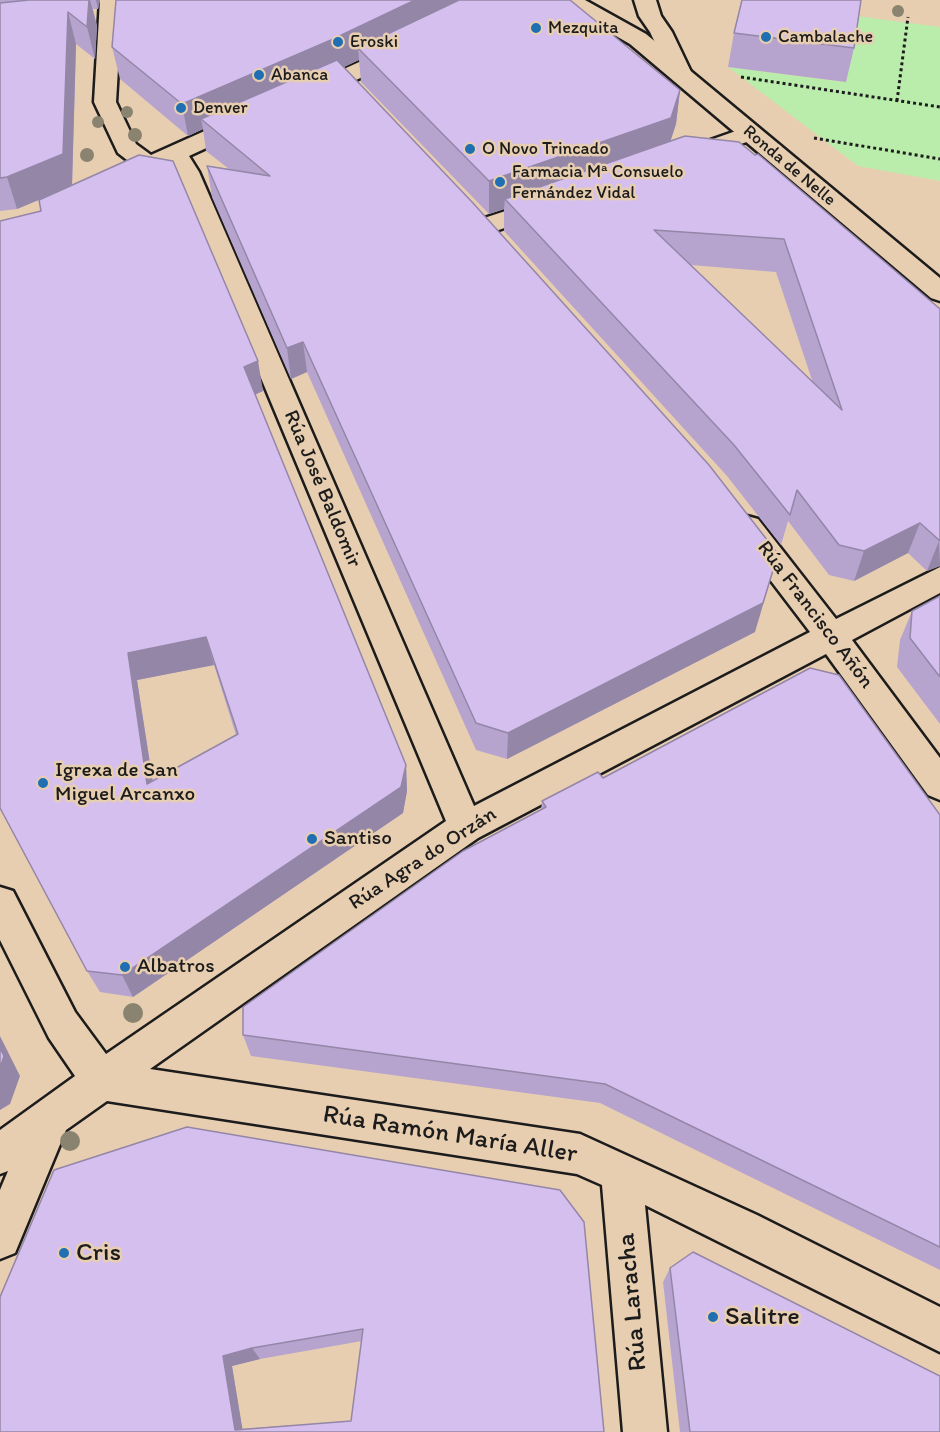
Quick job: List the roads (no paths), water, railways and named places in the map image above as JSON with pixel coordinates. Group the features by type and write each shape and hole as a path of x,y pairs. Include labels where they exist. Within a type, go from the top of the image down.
{"street":[{"name":"Ronda de Nelle","path":"570,0 638,39 940,292"},
{"name":"Ronda de Nelle","path":"614,0 638,39"},
{"path":"645,0 650,16 661,32 682,76"},
{"path":"133,2 104,12 105,102 138,170 342,79 417,42"},
{"path":"342,79 364,101"},
{"path":"669,163 750,133"},
{"name":"Rúa José Baldomir","path":"175,153 187,172 466,827"},
{"path":"484,227 568,198"},
{"name":"Rúa Francisco Añón","path":"729,504 832,636 940,785"},
{"name":"Rúa Agra do Orzán","path":"0,1154 207,1005 466,827 940,579"},
{"path":"0,903 62,1025 102,1082"},
{"name":"Rúa Ramón María Aller","path":"102,1082 580,1154 621,1172 940,1330"},
{"path":"0,1238 53,1116"},
{"name":"Rúa Laracha","path":"621,1172 645,1432"}],"place":[{"name":"Mezquita","path":"536,28"},
{"name":"Cambalache","path":"766,37"},
{"name":"Eroski","path":"338,42"},
{"name":"Abanca","path":"259,75"},
{"name":"Denver","path":"181,108"},
{"name":"O Novo Trincado","path":"470,149"},
{"name":"Farmacia Mª Consuelo Fernández Vidal","path":"500,182"},
{"name":"Igrexa de San Miguel Arcanxo","path":"43,783"},
{"name":"Santiso","path":"312,839"},
{"name":"Albatros","path":"125,967"},
{"name":"Cris","path":"64,1253"},
{"name":"Salitre","path":"713,1317"}]}
